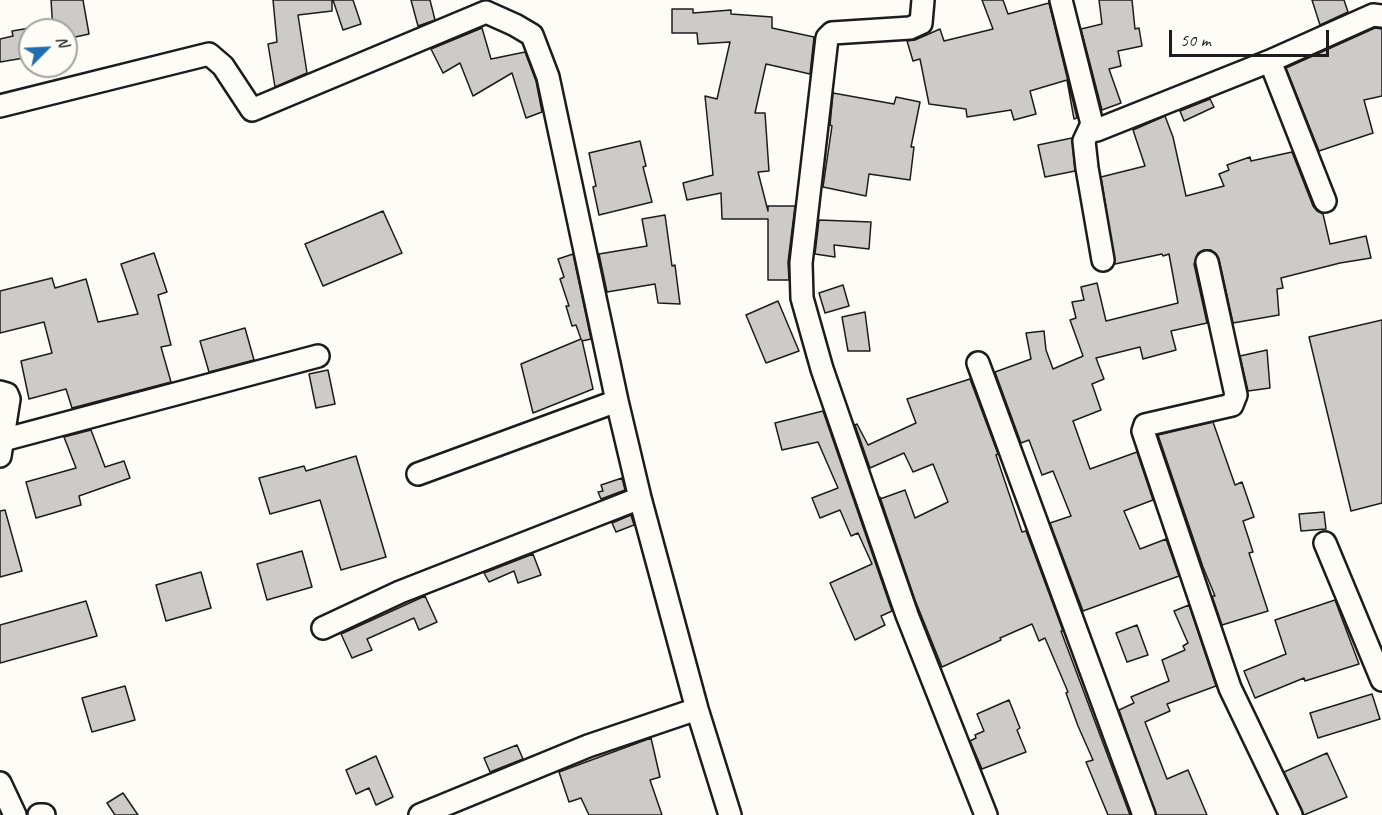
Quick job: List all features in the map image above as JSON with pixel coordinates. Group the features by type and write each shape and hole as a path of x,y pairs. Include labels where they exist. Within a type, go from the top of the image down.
{"street":[{"path":"923,0 921,23 910,28 832,33 827,38 801,263 802,298 822,369 907,615 986,815"},
{"path":"1061,0 1092,124 1097,130 1270,61 1373,15 1382,15"},
{"path":"0,106 209,54 223,66 252,110 485,6 531,35 548,77 640,498 697,709 730,815"},
{"path":"1270,61 1325,201"},
{"path":"1092,124 1084,141 1102,260"},
{"path":"1207,262 1236,395 1233,405 1145,425 1143,431 1230,688 1291,815"},
{"path":"0,392 7,394 9,399 2,448 318,356"},
{"path":"978,363 1144,815"},
{"path":"418,474 617,401"},
{"path":"323,628 400,592 640,498"},
{"path":"1325,543 1382,680"},
{"path":"420,815 588,746 697,709"},
{"path":"0,783 15,815"},
{"path":"39,815 45,815"}],"building":[{"path":"51,0 83,0 89,34 78,36 78,18 52,18"},
{"path":"273,0 332,0 332,11 298,15 307,73 275,87 268,44 277,42"},
{"path":"333,0 353,0 361,24 343,30"},
{"path":"411,0 430,0 435,20 418,26"},
{"path":"982,0 1003,0 1008,14 1049,3 1077,118 1074,119 1067,80 1030,91 1036,114 1014,120 1011,110 967,117 966,109 929,104 920,59 913,61 907,41 940,29 944,41 993,29"},
{"path":"1099,0 1132,0 1135,29 1139,28 1142,46 1118,51 1121,66 1109,69 1121,103 1102,110 1081,29 1102,24"},
{"path":"1312,0 1344,0 1348,12 1320,25"},
{"path":"672,9 693,9 693,13 731,10 731,14 772,17 772,28 814,37 810,74 766,64 755,113 765,113 769,171 758,172 768,211 768,206 795,206 788,262 789,280 768,280 768,219 722,219 721,193 687,200 683,183 713,175 705,96 717,99 730,42 698,44 697,33 672,33"},
{"path":"482,28 491,59 525,52 536,81 542,112 526,118 512,73 473,96 460,63 443,73 431,49"},
{"path":"1375,28 1382,29 1382,96 1364,100 1373,133 1319,151 1286,68"},
{"path":"18,30 18,59 0,62 0,39 13,36 12,31"},
{"path":"833,93 894,104 896,97 920,102 911,147 914,147 910,180 869,174 866,196 823,187 832,126 830,125"},
{"path":"1210,99 1214,107 1184,121 1180,111"},
{"path":"1165,116 1173,137 1186,196 1224,186 1219,174 1229,170 1227,165 1250,157 1251,161 1292,152 1313,206 1323,214 1330,244 1366,236 1371,258 1340,263 1281,278 1283,288 1277,289 1279,315 1233,323 1219,259 1211,250 1204,250 1198,253 1194,264 1207,323 1171,331 1176,350 1143,359 1140,347 1096,358 1104,379 1092,384 1101,410 1073,421 1090,469 1137,452 1153,500 1124,511 1140,549 1166,539 1179,576 1083,611 1050,523 1071,516 1053,471 1042,475 1029,440 1021,443 995,372 1031,359 1026,333 1044,331 1046,350 1053,369 1083,356 1070,320 1076,318 1072,302 1084,300 1081,287 1097,283 1106,321 1178,303 1169,254 1115,264 1101,177 1145,166 1133,130"},
{"path":"1072,138 1075,171 1045,177 1038,145"},
{"path":"640,141 646,166 643,167 652,202 599,215 589,153"},
{"path":"383,211 402,253 323,286 305,244"},
{"path":"665,215 680,304 658,303 655,284 607,292 599,254 647,246 642,219"},
{"path":"819,220 871,222 869,249 834,245 835,257 815,254"},
{"path":"154,253 167,292 158,295 171,345 161,347 171,382 72,408 66,389 29,399 21,361 52,353 44,322 0,333 0,291 52,278 55,288 86,279 98,322 138,314 121,264"},
{"path":"573,254 591,339 582,341 593,389 533,413 521,364 581,339 576,325 572,326 566,306 569,306 560,279 564,277 558,259"},
{"path":"843,285 849,306 825,313 819,293"},
{"path":"778,301 799,351 766,363 746,315"},
{"path":"865,312 870,351 848,351 842,317"},
{"path":"1382,320 1382,503 1351,511 1309,337"},
{"path":"245,328 254,360 209,372 200,341"},
{"path":"1267,350 1270,388 1248,391 1240,356"},
{"path":"328,370 335,404 316,408 309,374"},
{"path":"970,379 998,454 996,455 1022,532 1026,531 1130,815 1108,815 1086,762 1093,760 1078,726 1066,693 1068,692 1045,638 1039,641 1032,624 942,667 915,600 881,499 905,490 915,518 948,502 933,464 913,472 904,453 870,468 855,425 857,424 868,445 916,423 907,399"},
{"path":"823,411 892,611 881,616 885,625 855,640 830,583 872,564 858,533 851,536 840,510 820,518 812,498 838,488 818,442 782,450 775,423"},
{"path":"1213,422 1235,485 1242,482 1254,517 1243,521 1253,552 1249,553 1268,611 1222,625 1212,596 1215,596 1158,435"},
{"path":"91,430 105,467 124,461 130,478 79,496 81,505 36,518 26,482 76,468 64,437"},
{"path":"356,456 386,557 341,570 320,500 270,514 259,478 304,466 306,471"},
{"path":"622,478 625,490 601,499 598,492 603,491 601,485"},
{"path":"5,510 22,571 0,577 0,511"},
{"path":"1324,512 1326,529 1301,531 1299,514"},
{"path":"631,515 634,525 616,532 612,523"},
{"path":"302,551 312,587 267,600 257,564"},
{"path":"533,554 541,575 518,583 514,571 489,582 484,573"},
{"path":"201,572 211,608 166,621 156,585"},
{"path":"425,596 437,622 419,630 414,618 367,639 372,650 352,658 341,634"},
{"path":"1335,600 1359,664 1305,681 1304,678 1255,698 1244,671 1286,654 1275,620"},
{"path":"86,601 97,636 0,663 0,625"},
{"path":"1189,605 1216,686 1167,704 1170,711 1145,722 1167,779 1188,770 1207,815 1156,815 1119,710 1134,703 1131,697 1169,681 1162,660 1185,650 1183,646 1188,643 1174,611"},
{"path":"1137,625 1148,655 1127,662 1116,633"},
{"path":"125,686 135,720 92,732 82,698"},
{"path":"1372,694 1380,719 1318,738 1310,713"},
{"path":"1009,700 1026,752 982,769 970,741 976,738 975,735 984,731 977,714"},
{"path":"651,738 660,777 650,780 662,815 589,815 581,798 569,802 559,772"},
{"path":"517,745 523,759 490,772 484,758"},
{"path":"1327,753 1347,797 1304,815 1284,772"},
{"path":"376,756 393,797 376,805 369,788 356,794 346,770"},
{"path":"123,793 138,815 115,815 107,803"}]}
